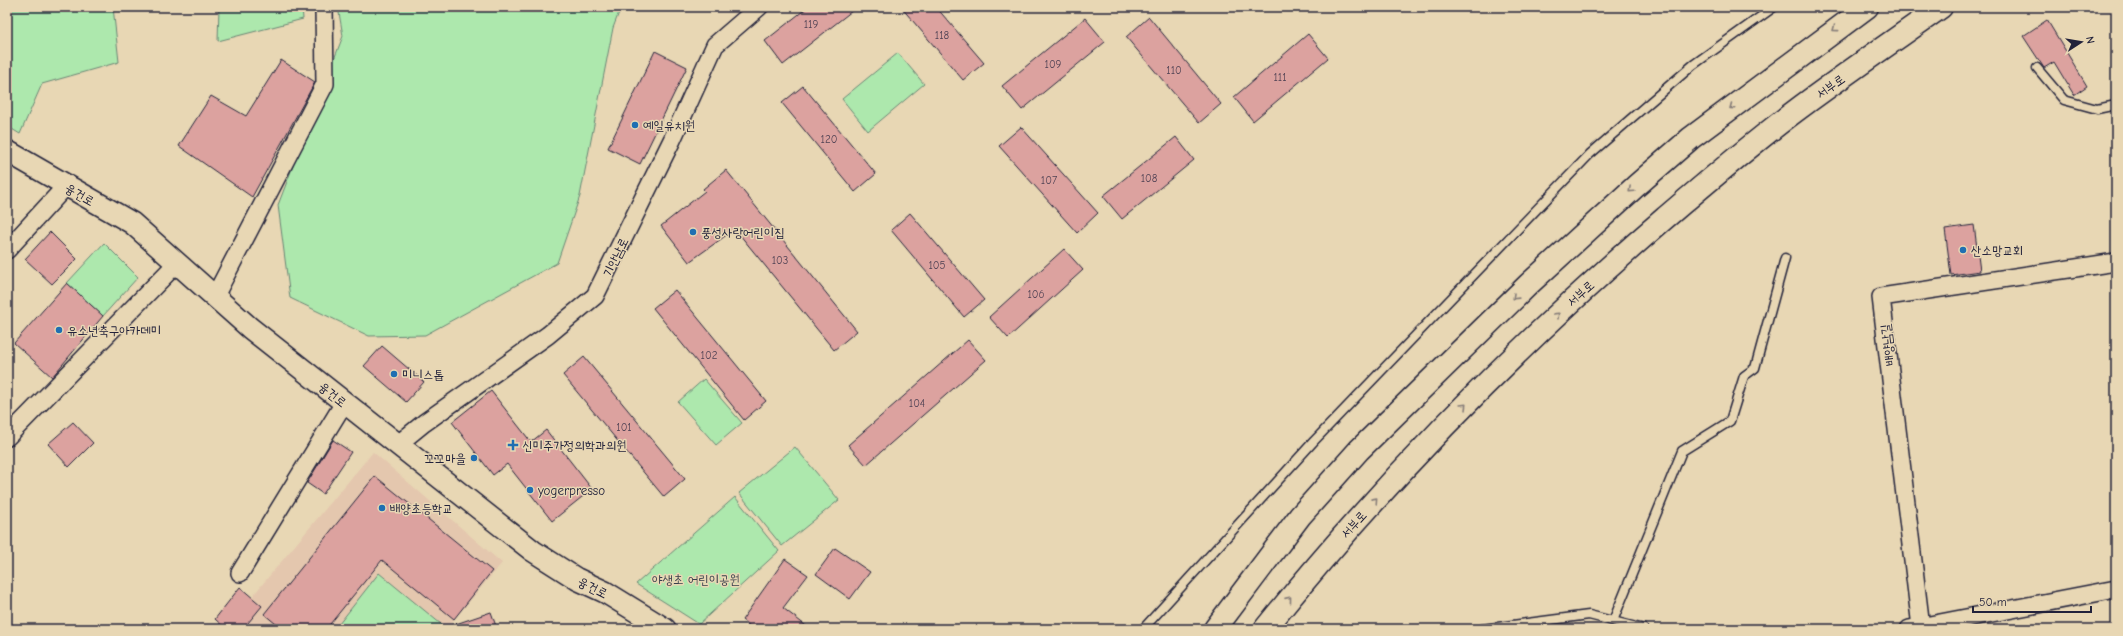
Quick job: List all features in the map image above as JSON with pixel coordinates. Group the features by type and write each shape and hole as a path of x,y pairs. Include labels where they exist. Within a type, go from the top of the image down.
{"main road":[{"path":"1215,629 1300,516 1359,450 1529,284 1630,191 1691,138 1867,7"},
{"name":"서부로","path":"1265,629 1343,536 1394,479 1448,422 1558,313 1690,197 1793,113 1941,7"}],"street":[{"path":"214,296 325,84 324,7"},
{"name":"기안남로","path":"397,445 424,423 548,335 595,296 672,140 715,45 759,7"},
{"name":"융건로","path":"7,151 132,223 214,296 344,403 533,551 577,579 605,592 666,629"},
{"path":"7,250 66,186"},
{"name":"배양남길","path":"2116,262 1881,298 1915,628 2116,589"},
{"path":"7,437 177,263"},
{"path":"240,573 344,403"}],"lane":[{"path":"1143,629 1314,441 1590,154 1693,65 1774,7"},
{"path":"2037,68 2064,100 2097,109 2116,105"},
{"path":"1613,621 1682,451 1730,421 1744,376 1756,368 1785,258"},
{"path":"1482,629 1589,615 1644,629"}],"shaded area":[{"name":"배양초등학교","path":"373,452 502,563 451,623 456,629 225,629"}],"green space":[{"path":"7,7 113,7 119,62 42,84 20,134 7,126"},
{"path":"219,7 302,7 303,19 218,41"},
{"path":"338,7 621,7 613,28 580,196 557,263 425,335 369,336 290,298 278,205 343,36"},
{"path":"898,53 924,84 868,131 842,99"},
{"path":"104,243 138,277 103,316 67,283"},
{"path":"704,379 742,423 716,445 678,402"},
{"path":"795,447 839,500 782,546 739,493"},
{"name":"야생초 어린이공원","path":"735,497 779,551 699,624 636,584"},
{"path":"379,573 447,629 335,629"}],"building":[{"path":"808,7 857,7 783,65 765,41"},
{"path":"901,7 936,7 984,63 963,80"},
{"path":"1149,17 1221,104 1199,123 1126,37"},
{"path":"1085,18 1105,42 1022,110 1002,86"},
{"path":"2047,20 2087,86 2074,95 2054,62 2044,68 2023,36"},
{"path":"1308,34 1328,58 1253,121 1234,97"},
{"path":"655,51 687,67 640,164 608,148"},
{"path":"281,60 315,82 252,197 179,146 211,96 246,116"},
{"path":"803,86 876,174 855,192 782,103"},
{"path":"1021,127 1098,213 1077,233 999,146"},
{"path":"1176,137 1194,160 1122,219 1103,196"},
{"path":"726,170 857,331 834,350 735,229 689,262 661,226 705,191 703,189"},
{"path":"910,213 984,300 964,317 891,230"},
{"name":"산소망교회","path":"1974,225 1980,271 1951,275 1945,229"},
{"path":"50,232 77,259 52,284 25,259"},
{"path":"1064,249 1083,270 1008,338 989,317"},
{"name":"유소년축구아카데미","path":"67,283 103,316 52,377 14,343"},
{"path":"675,290 766,401 744,420 653,308"},
{"path":"968,340 986,360 866,465 848,445"},
{"name":"미니스톱","path":"382,346 424,382 406,402 364,366"},
{"path":"584,357 685,479 664,497 563,375"},
{"path":"491,391 531,442 546,430 592,489 552,521 507,464 493,475 452,422"},
{"path":"73,422 93,443 69,467 48,444"},
{"path":"333,440 351,452 323,494 307,483"},
{"name":"배양초등학교","path":"375,476 492,571 454,619 382,560 326,629 282,629 264,614"},
{"path":"835,548 870,572 850,599 816,574"},
{"path":"785,559 808,575 783,608 810,629 754,629 742,620"},
{"path":"240,587 262,606 243,629 226,629 215,619"},
{"path":"491,612 497,629 448,629 447,627"}],"place":[{"name":"예일유치원","path":"635,125"},
{"name":"풍성사랑어린이집","path":"693,232"},
{"name":"산소망교회","path":"1963,250"},
{"name":"유소년축구아카데미","path":"59,330"},
{"name":"미니스톱","path":"394,374"},
{"name":"신미주가정의학과의원","path":"513,445"},
{"name":"꼬꼬마을","path":"474,458"},
{"name":"yogerpresso","path":"530,490"},
{"name":"배양초등학교","path":"382,508"}]}
